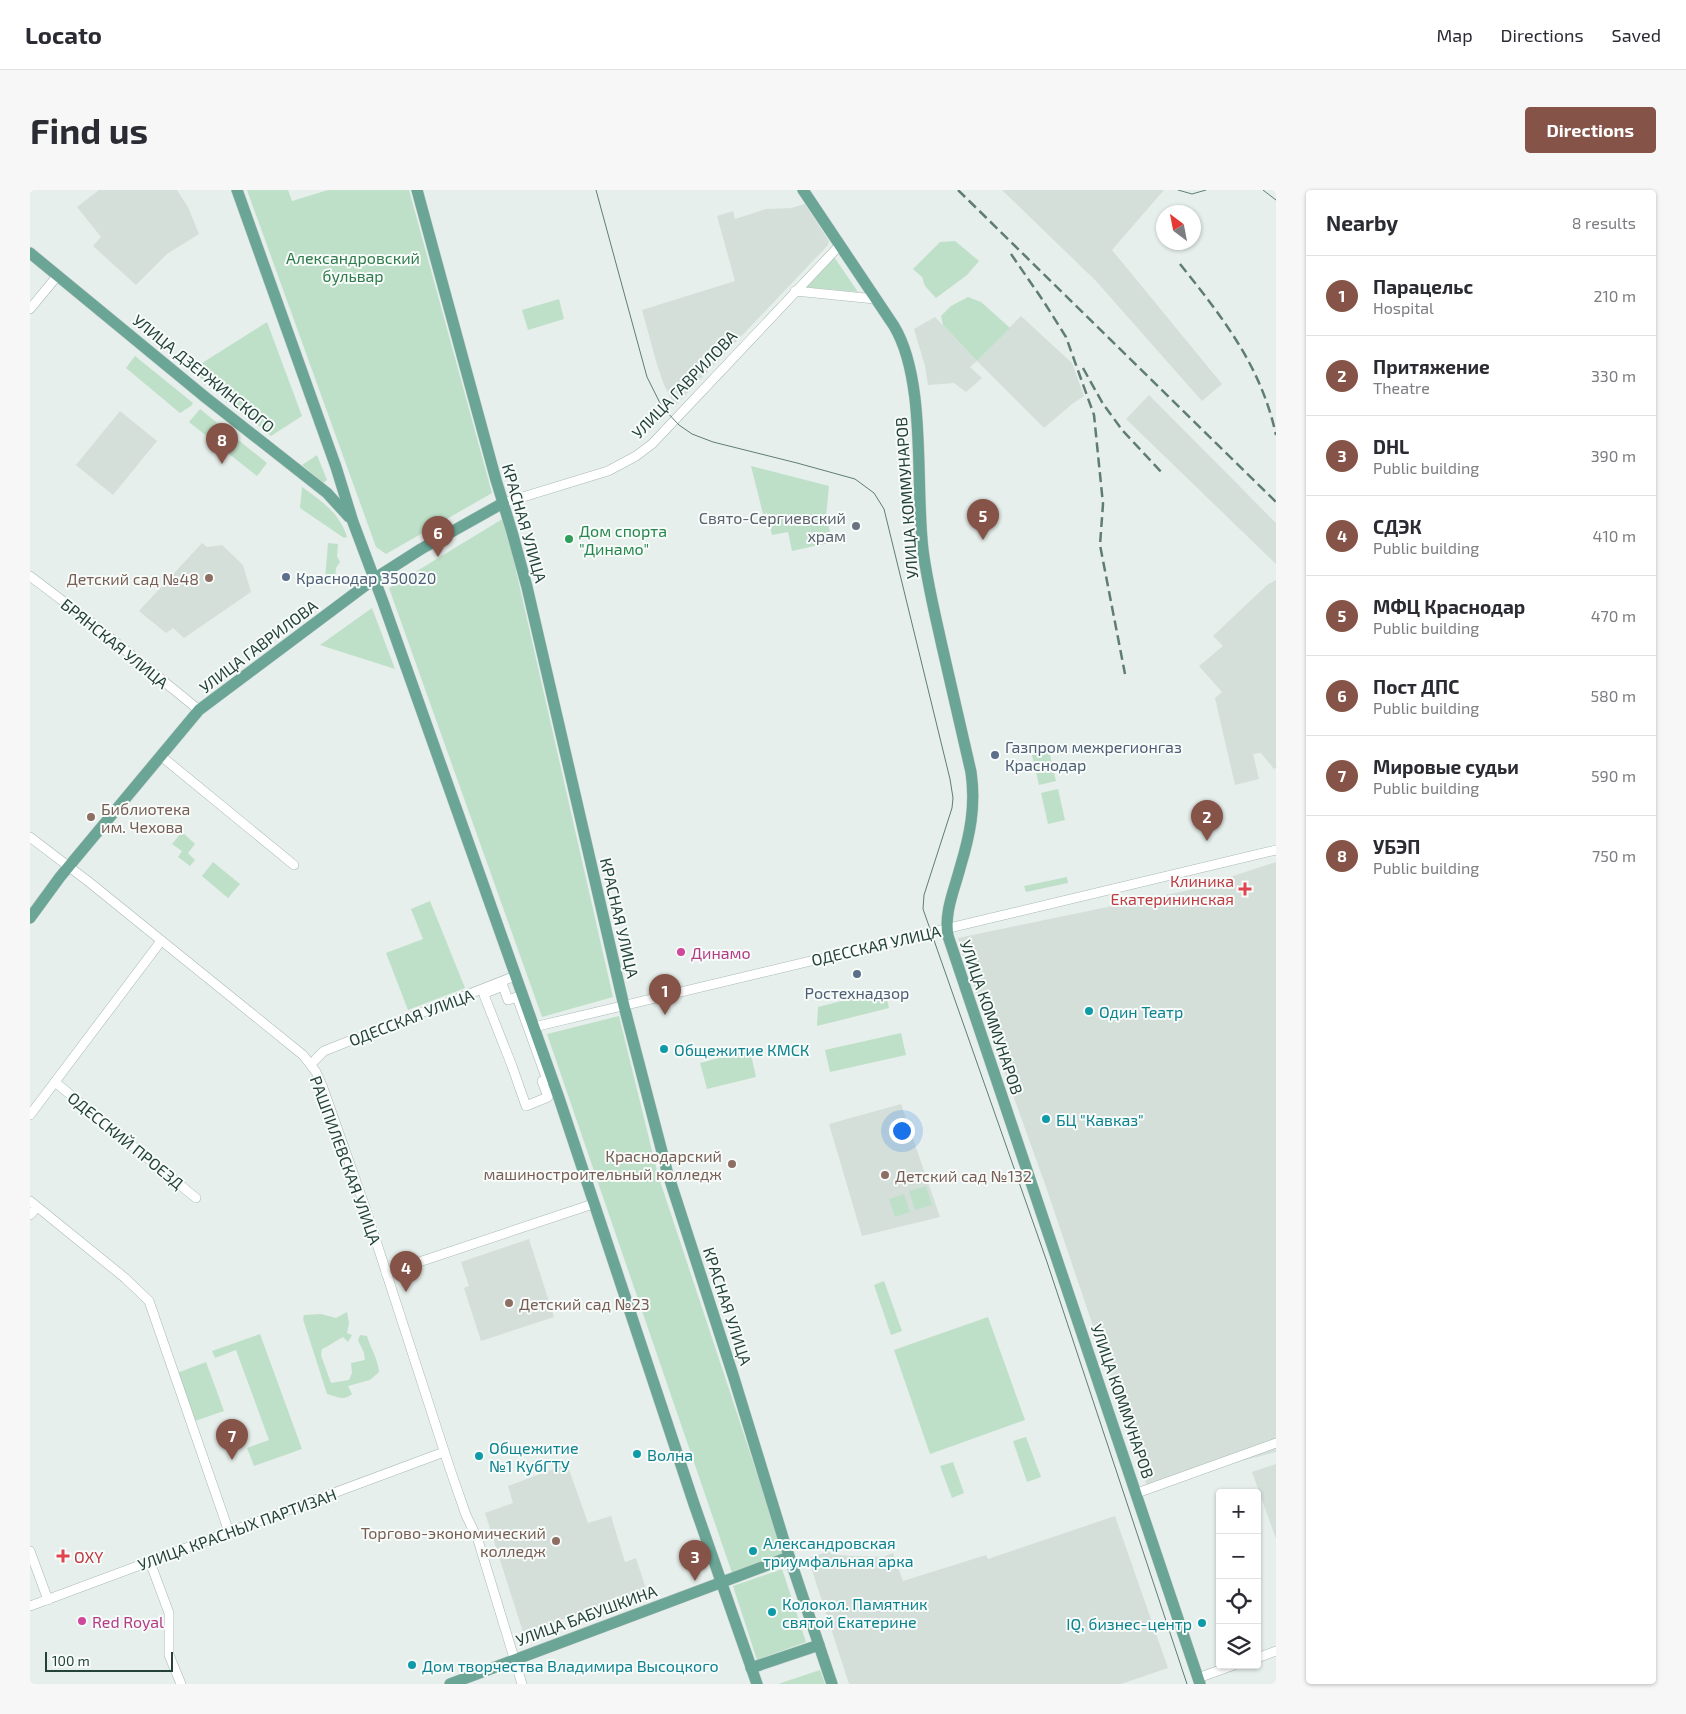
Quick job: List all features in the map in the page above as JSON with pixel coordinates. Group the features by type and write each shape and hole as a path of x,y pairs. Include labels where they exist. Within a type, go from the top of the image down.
{"main road":[{"path":"237,190 336,467 353,522 559,1098 593,1204 757,1684"},
{"name":"КРАСНАЯ УЛИЦА","path":"416,190 527,587 624,1006 667,1171 730,1366 765,1484 832,1684"},
{"name":"УЛИЦА КОММУНАРОВ","path":"802,190 898,333 909,364 916,420 920,526 928,586 971,772 974,799 969,835 949,906 947,928 955,962 1137,1493 1199,1681"},
{"name":"УЛИЦА ДЗЕРЖИНСКОГО","path":"30,253 205,397 327,493 353,522"},
{"name":"УЛИЦА ГАВРИЛОВА","path":"30,918 54,884 199,710 374,579 503,502"},
{"path":"367,559 374,565 396,565"},
{"name":"УЛИЦА БАБУШКИНА","path":"450,1684 789,1557"},
{"path":"751,1668 819,1645"}],"street":[{"name":"УЛИЦА ГАВРИЛОВА","path":"503,502 608,471 636,456 658,439 839,246"},
{"path":"30,309 58,275"},
{"path":"795,292 875,299"},
{"name":"БРЯНСКАЯ УЛИЦА","path":"30,576 92,623 199,710"},
{"path":"161,756 294,865"},
{"name":"РАШПИЛЕВСКАЯ УЛИЦА","path":"30,837 303,1055 311,1064 323,1088 444,1452 466,1515 478,1540 522,1684"},
{"name":"ОДЕССКАЯ УЛИЦА","path":"534,1027 1276,850"},
{"path":"30,1115 161,941"},
{"name":"ОДЕССКАЯ УЛИЦА","path":"311,1064 324,1051 515,976"},
{"path":"503,986 508,1000 517,997 547,1080 542,1081 548,1097 526,1106 484,995 485,992 503,986"},
{"name":"ОДЕССКИЙ ПРОЕЗД","path":"55,1082 196,1198"},
{"path":"30,1215 34,1204 125,1278 149,1301 229,1532"},
{"path":"386,1273 593,1204"},
{"path":"1137,1493 1276,1443"},
{"name":"УЛИЦА КРАСНЫХ ПАРТИЗАН","path":"30,1606 444,1452"},
{"path":"30,1551 48,1600"},
{"path":"150,1562 170,1613 169,1656 181,1684"},
{"path":"1261,1657 1276,1651"},
{"path":"1199,1681 1225,1669"}],"shaded area":[{"path":"99,190 177,190 188,207 199,234 167,254 136,285 93,246 101,237 77,207"},
{"path":"1002,190 1164,190 1112,250 1222,384 1202,401 1096,281"},
{"path":"805,204 829,241 828,245 675,406 664,385 642,310 735,281 717,216 733,211 735,219 766,209 791,208"},
{"path":"1021,316 1072,363 1084,396 1044,428 977,361"},
{"path":"935,317 977,361 970,367 982,378 966,392 954,383 928,385 925,366 914,329"},
{"path":"1149,395 1276,523 1276,564 1126,419"},
{"path":"120,411 157,441 113,495 76,465"},
{"name":"Детский сад №48","path":"202,543 207,547 222,545 243,565 251,592 184,638 173,628 166,633 139,611"},
{"path":"1276,580 1276,768 1274,769 1261,753 1253,754 1259,779 1235,785 1215,698 1222,692 1199,666 1223,646 1213,636 1267,585"},
{"path":"1276,862 1276,1452 1147,1486 1046,1187 958,938 1194,889"},
{"name":"Детский сад №132","path":"901,1104 940,1217 862,1236 829,1124"},
{"name":"Детский сад №23","path":"529,1239 554,1317 481,1341 464,1288 469,1286 461,1262"},
{"name":"Торгово-экономический колледж","path":"567,1464 588,1523 611,1516 625,1562 636,1558 647,1592 523,1632 485,1513 513,1503 508,1486"},
{"path":"1276,1464 1276,1539 1261,1497 1261,1489 1258,1489 1252,1472"},
{"path":"1115,1516 1168,1668 1121,1684 849,1684 808,1558 830,1551 831,1554 850,1556 883,1557 893,1553 903,1581 986,1555 988,1559"}],"green space":[{"name":"Александровский бульвар","path":"247,190 288,190 292,201 328,190 409,190 492,493 386,554 376,547"},
{"path":"955,241 979,261 967,275 936,298 925,286 922,277 913,269 940,242"},
{"path":"834,257 858,292 804,287"},
{"path":"968,297 981,302 1010,328 977,361 943,325 941,316 951,306"},
{"path":"559,299 564,319 528,330 522,310"},
{"path":"267,322 302,416 271,436 191,370"},
{"path":"135,356 193,403 191,406 180,413 126,368"},
{"path":"200,409 267,463 257,476 189,422"},
{"path":"317,455 327,480 323,483 302,465"},
{"path":"751,466 829,486 826,517 833,542 792,551 788,532 772,535 767,513 763,514"},
{"path":"302,487 335,514 347,537 344,538 300,508"},
{"path":"504,518 613,997 542,1017 389,588"},
{"path":"328,543 338,544 337,556 340,562 336,568 335,580 325,579"},
{"path":"372,608 395,669 320,645"},
{"path":"1049,751 1056,781 1039,785 1032,755"},
{"path":"1058,789 1065,820 1048,824 1041,793"},
{"path":"182,832 195,844 188,853 195,860 190,866 178,857 182,851 172,844"},
{"path":"213,862 240,884 228,898 202,876"},
{"path":"1067,877 1068,883 1026,892 1024,886"},
{"path":"430,901 465,988 408,1010 386,953 423,939 411,909"},
{"path":"885,990 889,1008 817,1026 818,1007"},
{"path":"619,1016 658,1175 784,1555 732,1573 547,1034"},
{"path":"901,1033 906,1055 830,1072 825,1050"},
{"path":"750,1050 756,1077 707,1089 700,1063"},
{"path":"926,1186 932,1205 915,1210 909,1191"},
{"path":"904,1194 910,1212 895,1217 889,1199"},
{"path":"884,1281 902,1331 891,1335 874,1285"},
{"path":"347,1312 349,1323 347,1333 352,1335 348,1342 343,1337 322,1349 321,1355 331,1383 349,1380 352,1373 351,1363 365,1360 358,1340 360,1335 367,1336 376,1358 379,1372 370,1380 348,1386 352,1394 340,1398 327,1394 303,1319 304,1315 321,1314 336,1318"},
{"path":"988,1317 1025,1420 930,1454 894,1350"},
{"path":"260,1334 302,1449 254,1466 247,1448 269,1440 236,1350 215,1358 212,1351"},
{"path":"206,1362 224,1411 195,1421 177,1373"},
{"path":"1026,1437 1041,1477 1027,1482 1013,1441"},
{"path":"953,1462 964,1493 952,1498 940,1466"},
{"path":"782,1569 806,1642 757,1660 733,1586"},
{"path":"820,1670 825,1684 778,1684"}],"tram line":[{"path":"596,190 647,377 662,407 679,425 692,434 713,442 855,479 874,493 884,509 953,798 952,808 924,895 923,909 1047,1262 1187,1684"},
{"path":"1178,190 1192,194 1206,190"},
{"path":"1263,190 1276,200"}],"railway":[{"path":"958,190 1276,502"},
{"path":"1011,254 1066,337 1094,415 1103,504 1100,545 1125,674"},
{"path":"1180,264 1225,324 1250,365 1261,387 1276,435"},
{"path":"1083,368 1103,404 1123,431 1164,475"}],"place":[{"name":"УБЭП","path":"222,464"},
{"name":"Свято-Сергиевский храм","path":"856,526"},
{"name":"Дом спорта \"Динамо\"","path":"569,539"},
{"name":"МФЦ Краснодар","path":"983,540"},
{"name":"Пост ДПС","path":"438,557"},
{"name":"Краснодар 350020","path":"286,577"},
{"name":"Детский сад №48","path":"209,578"},
{"name":"Газпром межрегионгаз Краснодар","path":"995,755"},
{"name":"Библиотека им. Чехова","path":"91,817"},
{"name":"Притяжение","path":"1207,841"},
{"name":"Клиника Екатерининская","path":"1245,889"},
{"name":"Динамо","path":"681,952"},
{"name":"Ростехнадзор","path":"857,974"},
{"name":"Один Театр","path":"1089,1011"},
{"name":"Парацельс","path":"665,1015"},
{"name":"Общежитие КМСК","path":"664,1049"},
{"name":"БЦ \"Кавказ\"","path":"1046,1119"},
{"name":"Краснодарский машиностроительный колледж","path":"732,1164"},
{"name":"Детский сад №132","path":"885,1175"},
{"name":"СДЭК","path":"406,1292"},
{"name":"Детский сад №23","path":"509,1303"},
{"name":"Волна","path":"637,1454"},
{"name":"Общежитие №1 КубГТУ","path":"479,1456"},
{"name":"Мировые судьи","path":"232,1460"},
{"name":"Торгово-экономический колледж","path":"556,1541"},
{"name":"Александровская триумфальная арка","path":"753,1551"},
{"name":"OXY","path":"63,1556"},
{"name":"DHL","path":"695,1581"},
{"name":"Колокол. Памятник святой Екатерине","path":"772,1612"},
{"name":"Red Royal","path":"82,1621"},
{"name":"IQ, бизнес-центр","path":"1202,1623"},
{"name":"Дом творчества Владимира Высоцкого","path":"412,1665"}]}
